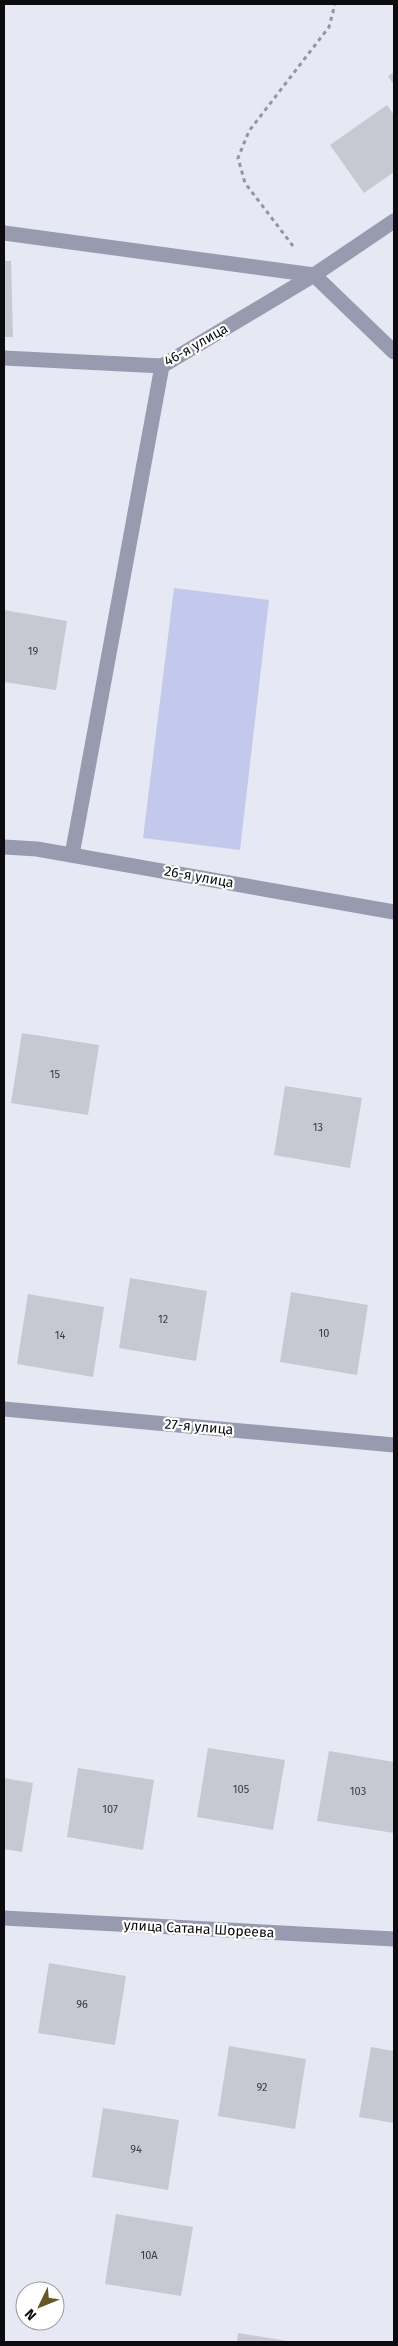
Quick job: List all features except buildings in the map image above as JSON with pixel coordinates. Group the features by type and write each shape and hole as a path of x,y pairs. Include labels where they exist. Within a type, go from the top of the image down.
{"street":[{"name":"46-я улица","path":"4,358 162,366 314,275 394,221"},
{"path":"4,233 314,275 394,352"},
{"path":"72,855 162,366"},
{"name":"26-я улица","path":"4,847 37,849 394,912"},
{"name":"27-я улица","path":"4,1409 394,1445"},
{"name":"улица Сатана Шореева","path":"4,1918 394,1940"}],"path":[{"path":"314,275 245,183 238,158 249,131 329,27 335,4"}],"shaded area":[{"path":"174,588 269,600 240,850 143,838"}]}
